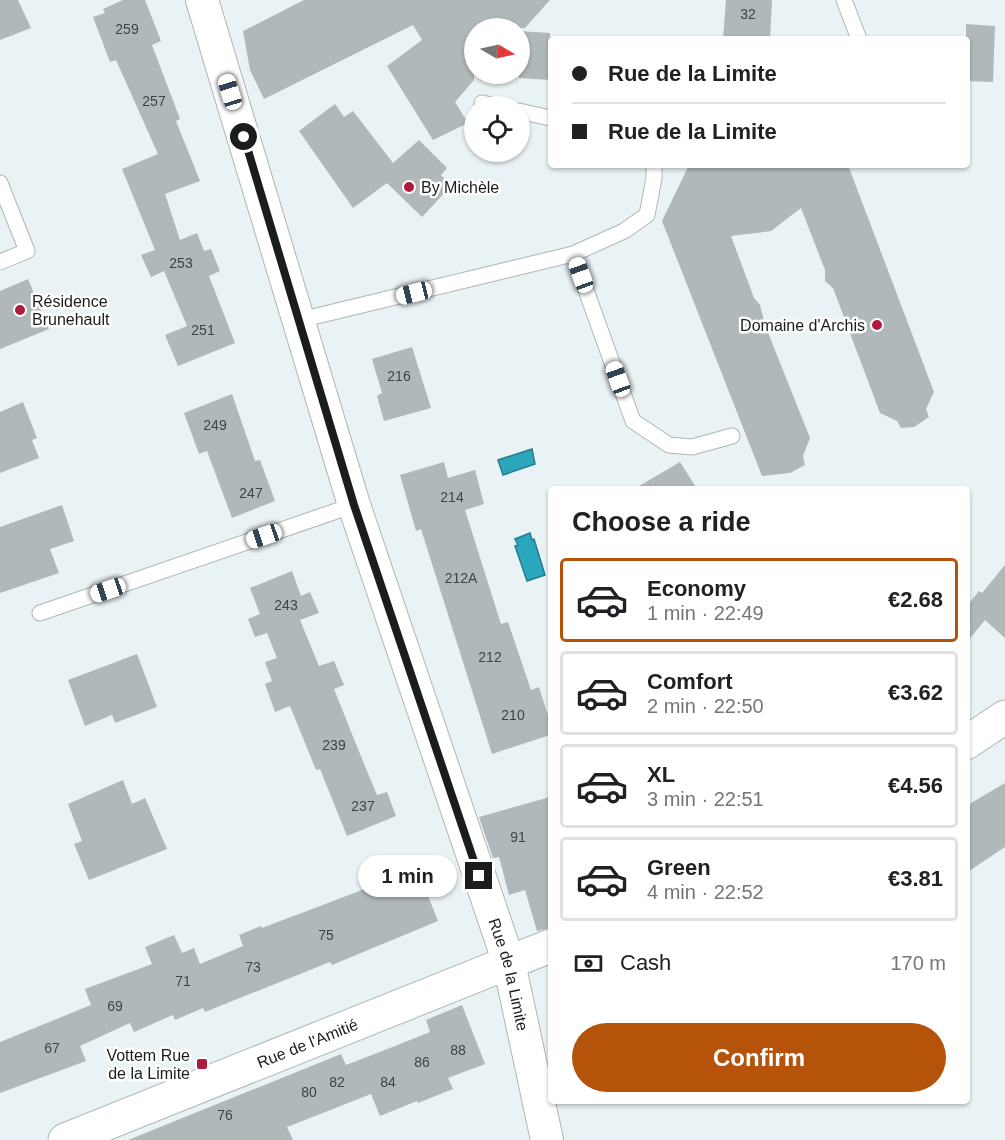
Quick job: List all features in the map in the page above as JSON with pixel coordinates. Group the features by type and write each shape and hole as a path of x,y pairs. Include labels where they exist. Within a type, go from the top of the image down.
{"street":[{"name":"Rue de la Limite","path":"202,0 354,505 508,963 547,1140"},
{"path":"970,740 1005,717"},
{"name":"Rue de l'Amitié","path":"65,1140 548,947"}],"lane":[{"path":"844,0 859,36"},
{"path":"530,113 548,117"},
{"path":"300,320 573,254 624,231 647,215 654,168"},
{"path":"0,183 27,251 0,262"},
{"path":"573,254 633,421 669,445 693,447 732,436"},
{"path":"40,613 354,505"}],"water":[{"path":"532,449 535,464 503,475 498,460"},
{"path":"530,533 545,575 527,581 515,546 518,545 515,539"}],"building":[{"path":"0,0 18,0 31,28 0,40"},
{"path":"123,0 145,0 161,41 152,45 180,119 176,121 200,181 165,194 180,240 197,233 204,251 211,249 220,271 209,276 235,343 178,366 165,335 187,326 164,271 151,277 141,255 155,250 122,169 158,154 116,60 110,62 93,17 105,13 103,9"},
{"path":"304,0 550,0 530,22 530,18 464,18 464,84 471,84 455,102 464,117 464,125 433,140 387,66 422,40 413,25 264,99 250,70 243,31"},
{"path":"726,0 772,0 770,36 723,36"},
{"path":"966,24 995,26 993,82 970,81 970,36 966,36"},
{"path":"530,32 550,33 548,36 548,80 530,79"},
{"path":"335,104 344,117 353,111 393,163 419,140 447,168 441,175 451,186 422,217 387,183 353,208 299,131"},
{"name":"Domaine d'Archis","path":"688,168 849,168 934,392 926,409 929,417 914,427 901,428 897,421 880,413 833,288 825,281 825,270 801,208 771,231 731,236 754,298 760,305 765,325 810,438 803,456 805,465 790,473 762,476 662,221"},
{"name":"Résidence Brunehault","path":"28,279 49,329 0,349 0,291"},
{"path":"412,347 431,408 384,421 377,396 382,393 372,359"},
{"path":"232,394 255,461 260,460 275,501 232,518 207,451 199,454 184,413"},
{"path":"23,402 37,438 32,440 39,458 0,473 0,412"},
{"path":"444,462 448,478 475,470 484,504 465,510 501,624 508,622 531,690 539,687 548,716 548,736 492,754 421,529 416,531 400,475"},
{"path":"680,462 695,486 639,486"},
{"path":"62,505 74,541 50,549 59,573 0,593 0,527"},
{"path":"1005,565 1005,638 985,620 970,638 970,602 979,591 982,593"},
{"path":"292,571 301,596 310,592 319,613 300,620 319,666 334,661 344,685 334,689 360,754 377,795 387,792 396,816 347,836 320,769 316,770 290,706 275,712 265,684 272,681 265,662 277,658 267,633 255,637 248,619 260,614 250,588"},
{"path":"137,654 157,707 115,723 112,715 85,726 68,680"},
{"path":"123,780 132,804 145,798 167,849 89,880 74,844 82,841 68,804"},
{"path":"1005,783 1005,847 970,870 970,804"},
{"path":"548,798 548,928 537,931 525,890 509,895 499,857 493,858 479,817"},
{"path":"414,861 438,921 332,965 330,962 205,1012 203,1008 175,1020 173,1015 134,1032 130,1023 80,1046 86,1061 0,1093 0,1042 91,1005 85,989 152,964 145,947 174,935 182,953 194,948 200,964 243,946 239,935 370,887 366,877"},
{"path":"462,1005 485,1064 448,1078 453,1089 380,1116 371,1094 287,1127 293,1140 128,1140 341,1054 346,1065 430,1032 426,1020"}],"place":[{"name":"By Michèle","path":"409,187"},
{"name":"Résidence Brunehault","path":"20,310"},
{"name":"Domaine d'Archis","path":"877,325"},
{"name":"Vottem Rue de la Limite","path":"202,1064"}],"route":[{"path":"244,137 354,505 479,876"}]}
